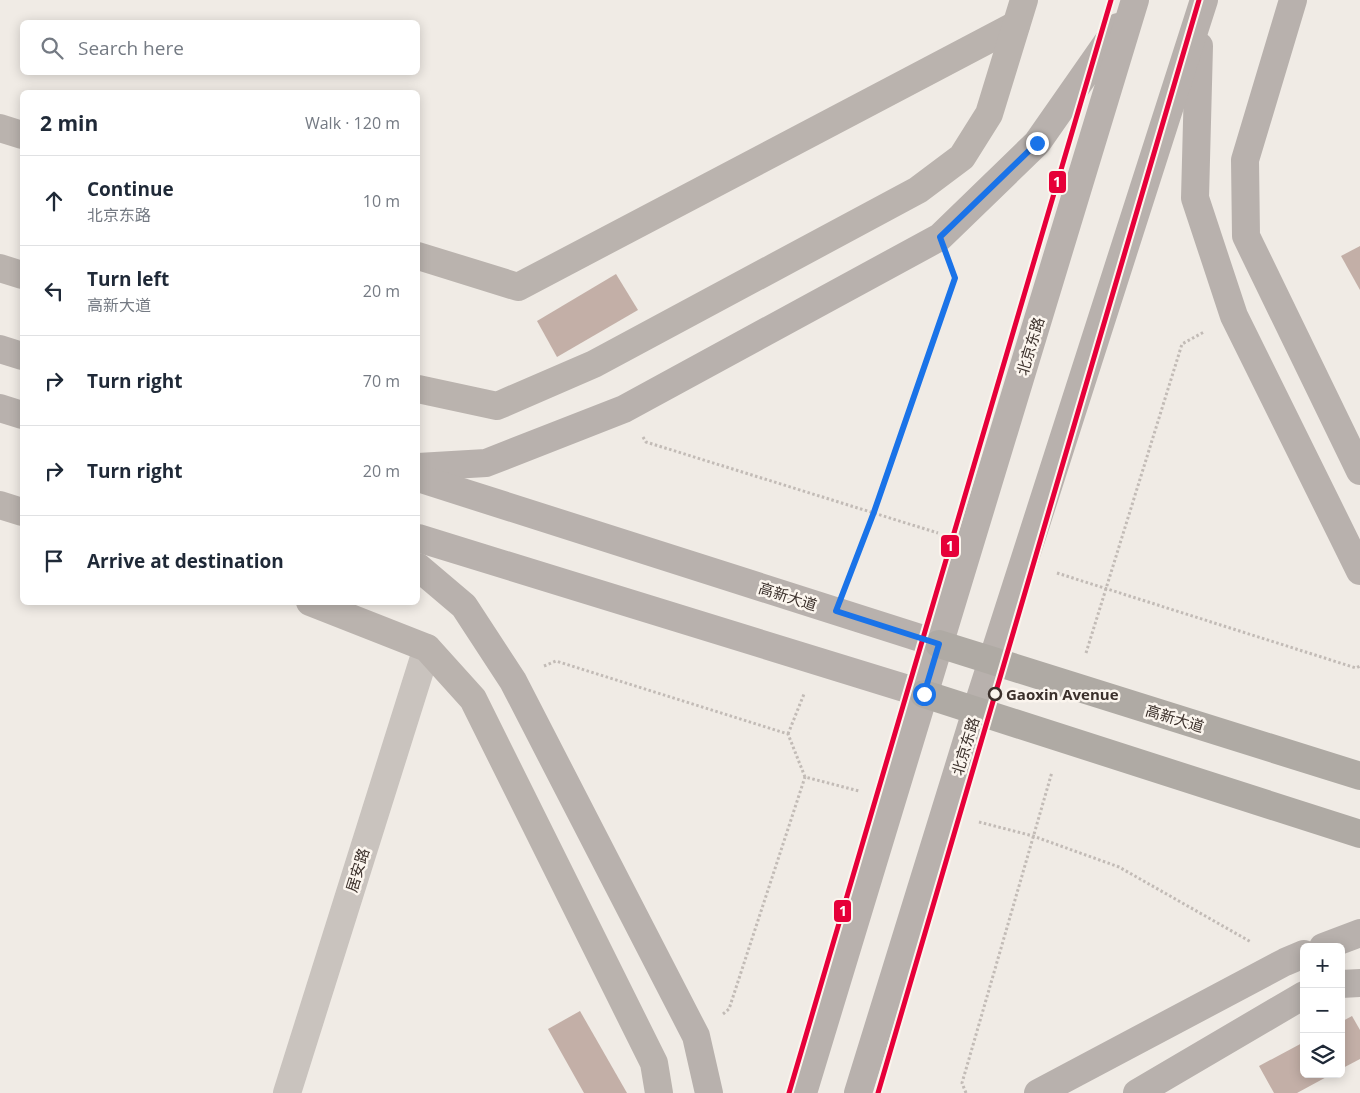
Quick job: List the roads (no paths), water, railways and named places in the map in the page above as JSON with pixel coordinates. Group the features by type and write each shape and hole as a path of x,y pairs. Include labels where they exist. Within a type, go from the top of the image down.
{"highway":[{"name":"高新大道","path":"939,644 1360,776"},
{"path":"924,694 1360,834"}],"main road":[{"path":"1293,0 1245,160 1246,236 1360,471"},
{"path":"420,467 486,463 624,409 940,237 1037,143 1134,3"},
{"name":"北京东路","path":"803,1093 1134,3"},
{"path":"1202,7 1195,198 1234,316 1360,571"},
{"name":"北京东路","path":"858,1093 976,711 1202,7"},
{"path":"420,257 518,287 1020,13"},
{"path":"420,389 497,406 594,364 918,190 962,157 989,114 1020,13"},
{"path":"0,128 20,134"},
{"path":"0,268 20,275"},
{"path":"0,349 20,355"},
{"path":"0,408 20,414"},
{"name":"高新大道","path":"420,479 939,644"},
{"path":"0,505 20,511"},
{"path":"420,539 924,694"},
{"path":"420,569 464,606 512,681 696,1036 709,1093"},
{"path":"318,605 427,648 473,699 654,1064 659,1093"},
{"path":"1334,943 1360,933"},
{"path":"1038,1093 1300,956"},
{"path":"1345,984 1360,983"},
{"path":"1137,1093 1300,997"}],"street":[{"name":"居安路","path":"287,1093 427,648"}],"place":[{"name":"Gaoxin Avenue","path":"995,694"}]}
